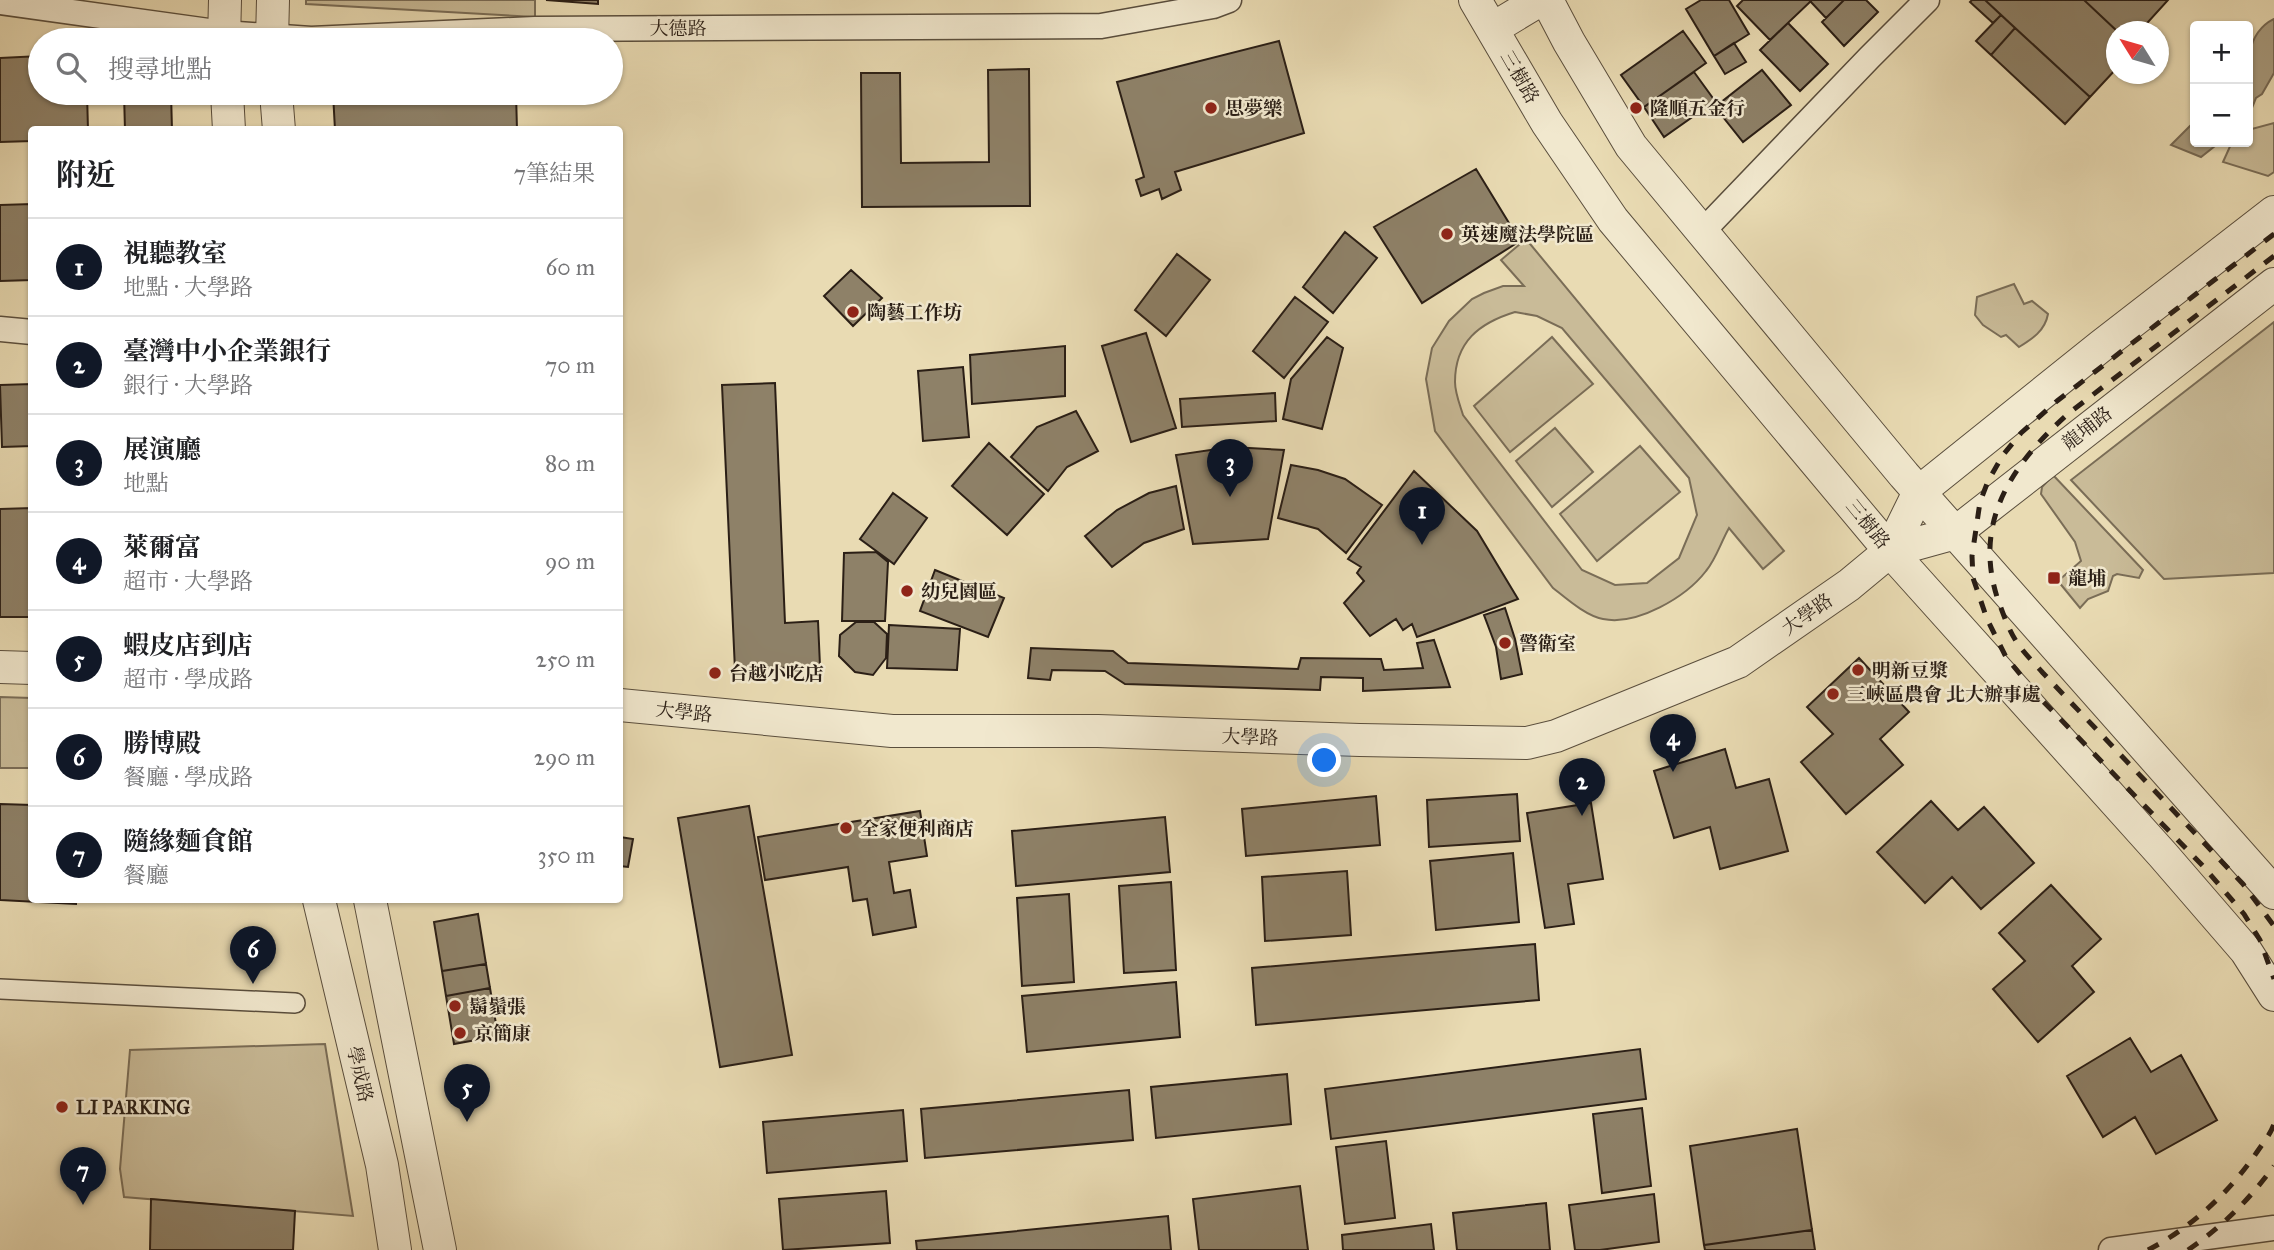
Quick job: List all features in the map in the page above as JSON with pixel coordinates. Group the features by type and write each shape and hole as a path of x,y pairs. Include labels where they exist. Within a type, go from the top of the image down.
{"street":[{"path":"223,28 225,0"},
{"path":"272,28 273,0"},
{"name":"大德路","path":"623,29 1101,26 1213,6 1229,0"},
{"name":"三樹路","path":"1475,0 1547,122 1613,220 1890,551 2238,941 2274,995"},
{"name":"三樹路","path":"1492,29 1540,0"},
{"path":"1547,0 1569,42 1632,146 1702,232 1919,492 2274,893"},
{"path":"1702,232 1927,0"},
{"name":"大德路","path":"0,2 171,28"},
{"path":"228,105 229,126"},
{"path":"277,105 279,126"},
{"path":"1919,492 2274,212"},
{"name":"龍埔路","path":"1890,551 1955,533 2274,284"},
{"path":"0,329 28,332"},
{"name":"大學路","path":"623,705 892,731 1098,731 1527,743 1556,736 1738,662 1849,585 1890,551 1919,492"},
{"path":"0,667 28,668"},
{"name":"學成路","path":"320,903 382,1165 395,1250"},
{"path":"371,903 440,1250"},
{"path":"0,989 295,1003"},
{"path":"2111,1250 2274,1228"}],"shaded area":[{"path":"306,0 535,0 535,17 306,4"},
{"path":"2274,19 2274,73 2253,106 2253,42 2263,27"},
{"path":"2274,123 2274,172 2268,176 2223,162 2230,147 2253,147 2253,129"},
{"path":"2190,126 2190,147 2214,147 2201,157 2171,145"},
{"path":"1526,239 1784,551 1763,569 1729,528 1713,561 1697,581 1660,607 1631,618 1616,620 1597,617 1553,588 1435,431 1426,379 1432,348 1449,321 1472,299 1503,286 1524,286 1501,260","holes":["1515,312 1537,316 1562,328 1689,478 1697,515 1679,558 1647,583 1615,585 1582,570 1463,415 1455,382 1456,368 1464,345 1480,328 1502,317"]},
{"path":"2014,284 2024,304 2032,301 2048,314 2041,330 2019,347 2006,335 2001,337 1983,325 1975,315 1977,297"},
{"path":"2274,322 2274,573 2164,579 2071,480"},
{"path":"1552,337 1593,384 1510,452 1474,406"},
{"path":"1555,428 1593,472 1552,507 1516,461"},
{"path":"1640,446 1680,492 1597,561 1560,514"},
{"path":"2053,475 2143,570 2139,578 2117,574 2113,576 2108,591 2088,599 2080,608 2058,581 2081,561 2075,542 2041,494 2042,487"},
{"path":"0,697 28,698 28,768 0,768"},
{"path":"325,1044 353,1216 124,1197 120,1169 130,1050"}],"building":[{"path":"546,0 598,0 598,4"},
{"path":"1701,0 1729,0 1749,34 1714,56 1686,9"},
{"path":"1743,0 1812,0 1770,40 1737,6"},
{"path":"1844,0 1826,18 1810,1"},
{"path":"1844,0 1866,0 1878,12 1844,46 1822,22"},
{"path":"1985,0 2001,15 1993,23 1970,2"},
{"path":"1985,0 2084,0 2106,21 2106,80 2090,97"},
{"path":"2084,0 2168,0 2149,21 2106,21"},
{"path":"2001,15 2015,28 1991,55 1976,41"},
{"path":"1788,23 1828,64 1800,91 1760,50"},
{"path":"2015,28 2090,97 2065,124 1991,55"},
{"path":"1683,31 1706,63 1644,107 1621,75"},
{"name":"思夢樂","path":"1279,41 1304,133 1175,172 1181,190 1162,199 1159,189 1141,196 1136,180 1144,177 1117,82"},
{"path":"1734,43 1746,62 1725,74 1714,56"},
{"path":"28,57 28,105 87,105 88,126 28,126 28,141 0,142 0,58"},
{"path":"1029,69 1030,206 862,207 861,73 900,73 901,163 989,162 988,70"},
{"path":"1762,70 1791,105 1743,142 1715,107"},
{"path":"1694,72 1715,101 1664,137 1644,107"},
{"path":"124,105 171,105 172,126 125,126"},
{"path":"334,105 516,105 517,126 335,126"},
{"name":"英速魔法學院區","path":"1476,169 1520,241 1422,303 1374,227"},
{"path":"28,204 28,280 0,281 0,205"},
{"path":"1345,232 1377,258 1333,313 1303,287"},
{"path":"1177,254 1210,280 1166,336 1135,310"},
{"name":"陶藝工作坊","path":"851,270 882,298 853,326 824,296"},
{"path":"1295,297 1328,322 1284,378 1253,351"},
{"path":"1146,333 1176,428 1131,442 1102,346"},
{"path":"1327,337 1343,348 1322,429 1283,419 1291,379"},
{"path":"1065,346 1065,396 972,404 970,355"},
{"path":"963,367 969,437 923,441 918,371"},
{"path":"775,383 785,623 818,621 820,666 735,670 722,385"},
{"path":"28,384 28,446 2,447 0,385"},
{"path":"1275,393 1276,421 1182,427 1180,399"},
{"path":"1076,411 1098,451 1067,467 1048,491 1011,457 1037,427"},
{"path":"989,443 1044,494 1007,535 952,486"},
{"path":"1231,447 1284,450 1268,539 1193,544 1176,455"},
{"path":"1291,465 1345,479 1382,505 1346,553 1318,529 1278,518"},
{"path":"1414,471 1477,531 1518,599 1417,637 1412,624 1403,630 1396,619 1370,636 1344,603 1364,581 1357,573 1361,567 1348,559"},
{"path":"1176,486 1184,529 1144,543 1112,567 1085,536 1117,510 1149,493"},
{"path":"893,493 927,518 894,564 860,539"},
{"path":"28,508 28,617 0,617 0,509"},
{"path":"876,552 888,562 885,621 842,621 844,553"},
{"path":"935,570 1004,598 988,637 920,611"},
{"name":"警衛室","path":"1505,608 1522,674 1501,679 1496,647 1484,615"},
{"path":"856,622 874,622 887,634 886,658 873,675 855,672 839,656 840,635"},
{"path":"889,625 960,629 957,670 887,668"},
{"path":"1434,640 1450,687 1363,691 1363,678 1321,677 1320,690 1125,684 1105,671 1052,670 1050,680 1028,678 1031,648 1113,651 1128,663 1298,669 1301,658 1381,659 1384,670 1423,668 1417,643"},
{"path":"1859,658 1909,712 1880,739 1903,765 1846,814 1801,762 1833,734 1807,707"},
{"path":"1725,749 1736,788 1769,779 1788,851 1720,869 1710,827 1674,838 1654,771"},
{"path":"1517,794 1520,841 1429,847 1427,800"},
{"path":"1376,796 1380,845 1246,856 1242,809"},
{"path":"1931,801 1958,830 1984,807 2034,863 1981,909 1952,877 1925,903 1877,852"},
{"path":"1591,803 1603,879 1568,884 1574,924 1545,928 1527,813"},
{"path":"0,804 28,805 28,901 0,900"},
{"path":"749,806 792,1055 720,1067 678,818"},
{"path":"920,811 927,856 889,862 894,893 910,890 916,927 873,935 867,899 853,901 848,867 765,880 758,837"},
{"path":"1165,817 1170,872 1016,886 1012,831"},
{"path":"623,837 633,839 628,867 623,866"},
{"path":"1513,853 1519,922 1436,930 1430,861"},
{"path":"1347,871 1351,935 1265,941 1262,877"},
{"path":"1171,882 1176,970 1124,973 1119,886"},
{"path":"2051,885 2101,939 2072,966 2094,992 2038,1042 1993,989 2025,961 1999,933"},
{"path":"1069,894 1074,982 1022,986 1017,898"},
{"path":"478,914 486,964 442,971 434,922"},
{"path":"1535,944 1539,1000 1256,1025 1252,968"},
{"path":"486,964 490,988 446,996 442,971"},
{"path":"1176,982 1180,1037 1027,1052 1022,996"},
{"path":"490,988 498,1036 454,1044 446,996"},
{"path":"2130,1038 2151,1072 2181,1055 2217,1120 2156,1154 2135,1117 2103,1137 2067,1076"},
{"path":"1640,1049 1646,1099 1331,1139 1325,1089"},
{"path":"1287,1074 1291,1124 1156,1138 1151,1087"},
{"path":"1129,1090 1133,1140 925,1158 921,1109"},
{"path":"1642,1108 1651,1186 1602,1193 1593,1114"},
{"path":"903,1110 907,1161 767,1173 763,1122"},
{"path":"1797,1129 1812,1230 1704,1245 1690,1146"},
{"path":"1386,1141 1395,1218 1345,1224 1336,1147"},
{"path":"1300,1186 1308,1250 1199,1250 1193,1199"},
{"path":"886,1191 890,1243 783,1250 779,1199"},
{"path":"1654,1194 1659,1242 1600,1250 1575,1250 1569,1205"},
{"path":"151,1199 295,1211 293,1250 150,1250"},
{"path":"1546,1203 1550,1250 1457,1250 1453,1213"},
{"path":"1168,1216 1171,1250 917,1250 916,1241"},
{"path":"1431,1224 1434,1250 1343,1250 1342,1235"},
{"path":"1812,1230 1815,1250 1705,1250 1704,1245"}],"railway":[{"path":"2274,234 2057,401 2021,433 2003,455 1988,481 1980,502 1972,556 1973,578 1987,619 2006,657 2038,696 2203,866 2244,914 2260,940 2274,979"},
{"path":"2274,256 2069,413 2049,432 2030,453 2002,496 1990,545 1991,572 1998,600 2009,629 2021,648 2243,884 2274,926"},
{"path":"2148,1250 2180,1231 2209,1208 2246,1167 2274,1124"},
{"path":"2188,1250 2235,1212 2274,1166"}],"place":[{"name":"思夢樂","path":"1211,108"},
{"name":"隆順五金行","path":"1636,108"},
{"name":"英速魔法學院區","path":"1447,234"},
{"name":"陶藝工作坊","path":"853,312"},
{"name":"展演廳","path":"1230,497"},
{"name":"視聽教室","path":"1422,545"},
{"name":"龍埔","path":"2054,578"},
{"name":"幼兒園區","path":"907,591"},
{"name":"警衛室","path":"1505,643"},
{"name":"明新豆漿","path":"1858,670"},
{"name":"台越小吃店","path":"715,673"},
{"name":"三峽區農會 北大辦事處","path":"1833,694"},
{"name":"萊爾富","path":"1673,772"},
{"name":"臺灣中小企業銀行","path":"1582,816"},
{"name":"全家便利商店","path":"846,828"},
{"name":"勝博殿","path":"253,984"},
{"name":"鬍鬚張","path":"455,1006"},
{"name":"京簡康","path":"460,1033"},
{"name":"LI PARKING","path":"62,1107"},
{"name":"蝦皮店到店","path":"467,1122"},
{"name":"隨緣麵食館","path":"83,1205"}]}
